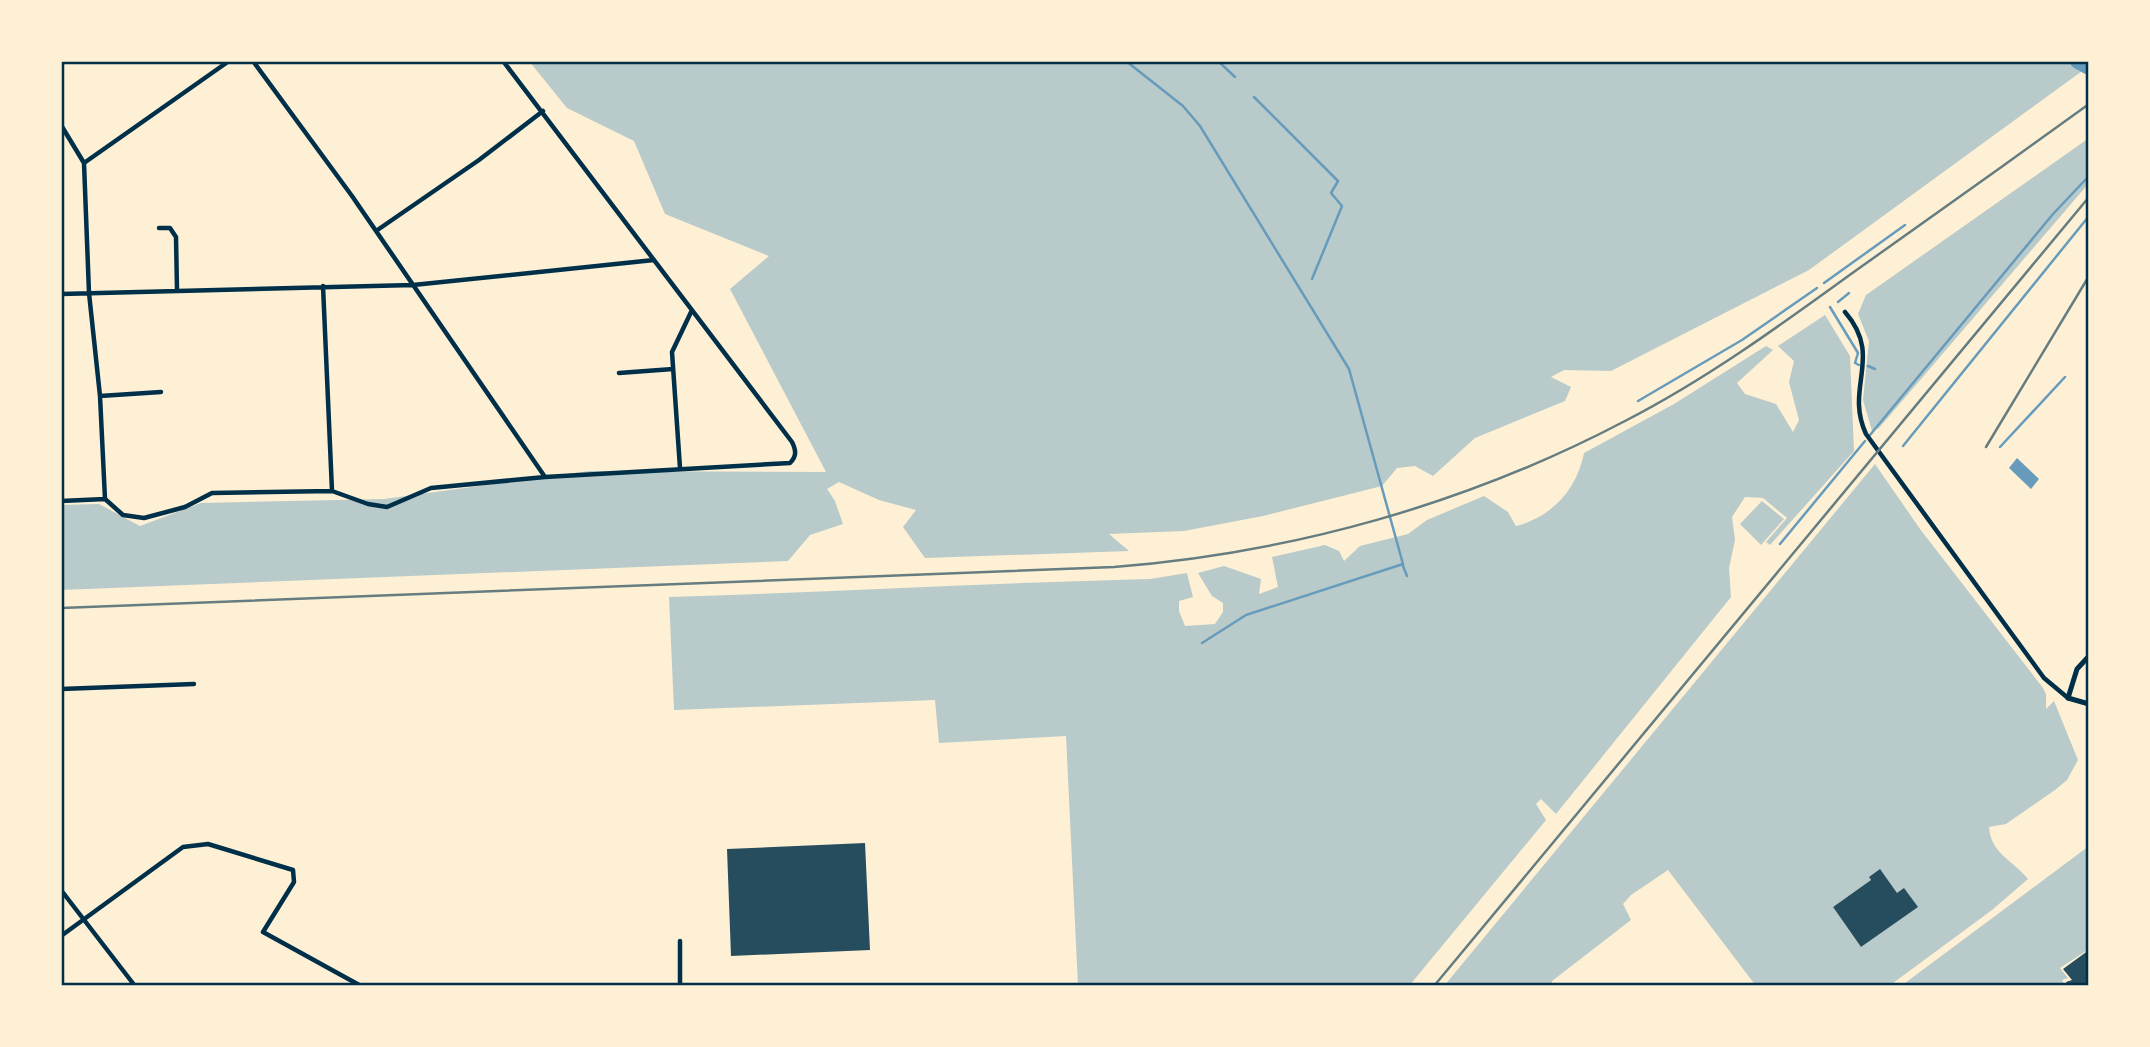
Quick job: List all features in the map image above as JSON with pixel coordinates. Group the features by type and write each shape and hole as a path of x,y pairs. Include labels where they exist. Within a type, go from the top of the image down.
{"street":[{"path":"84,163 229,61"},
{"path":"253,61 376,231 545,477"},
{"path":"61,125 84,163 89,293 100,396 105,499 122,515 144,518 185,507 212,493 332,491 387,507 432,488 680,468 781,465 795,458 792,442 503,61"},
{"path":"376,231 479,160 543,111"},
{"path":"159,228 170,228 176,236 177,290"},
{"path":"61,293 413,285 654,260"},
{"path":"323,286 332,491"},
{"path":"680,468 671,352 692,310"},
{"path":"1845,312 1864,342 1858,399 1859,420 1866,434 2044,678 2068,698 2089,704"},
{"path":"619,373 673,369"},
{"path":"100,396 161,392"},
{"path":"61,500 105,499"},
{"path":"2068,698 2077,669 2089,656"},
{"path":"61,689 194,684"},
{"path":"61,936 183,848 208,844 293,870 294,882 263,932 361,986"},
{"path":"61,890 135,986"},
{"path":"680,941 680,986"}],"shaded area":[{"path":"529,61 2089,61 2089,66 1809,270 1611,371 1564,370 1551,377 1571,387 1565,401 1475,438 1433,476 1415,466 1397,468 1382,486 1263,516 1184,531 1109,534 1129,551 925,558 903,527 916,510 879,500 839,482 827,489 835,501 843,524 810,535 788,561 61,590 61,505 99,504 140,526 201,503 384,499 589,471 826,472 730,289 769,256 665,214 634,141 567,108"},
{"path":"2089,138 2089,183 1879,428 1872,431 1863,400 1869,341 1858,314 1866,295"},
{"path":"1825,315 1850,356 1854,451 1770,545 1766,542 1787,518 1763,498 1745,497 1732,517 1735,540 1729,568 1731,597 1556,814 1541,799 1536,804 1546,820 1409,986 1078,986 1066,736 939,743 935,700 674,710 669,597 1150,579 1187,573 1193,597 1179,601 1179,611 1185,626 1215,624 1223,612 1223,603 1212,596 1198,573 1224,566 1261,579 1259,594 1278,587 1272,557 1325,545 1339,551 1344,561 1360,546 1408,534 1427,520 1484,496 1508,512 1516,526 1529,522 1561,500 1569,490 1581,466 1584,453 1674,404 1766,346 1773,350 1737,383 1745,394 1776,404 1793,432 1799,420 1789,382 1794,361 1778,346"},
{"path":"1875,464 1920,529 2043,688 2046,694 2046,709 2054,701 2078,760 2067,780 2055,790 2006,824 1989,827 1998,850 2028,879 1992,910 1889,986 1756,986 1668,870 1631,895 1623,904 1631,920 1552,981 1552,986 1444,986","holes":["1869,877 1917,907 1861,947 1833,907 1871,880"]},
{"path":"1762,501 1784,519 1761,545 1740,524"},
{"path":"2089,846 2089,949 2060,968 2068,978 2062,980 2065,986 1901,986"}],"water":[{"path":"2017,458 2039,479 2031,489 2009,468"}],"building":[{"path":"865,843 870,950 731,956 727,849"},
{"path":"1880,869 1897,893 1904,888 1918,907 1861,947 1833,907 1871,880 1869,877"},
{"path":"2089,950 2089,986 2068,986 2066,982 2072,980 2063,969"}],"waterway":[{"path":"1126,61 1183,106 1200,126 1349,369 1403,564 1246,615 1202,643"},
{"path":"1218,61 1235,77"},
{"path":"2078,61 2089,67"},
{"path":"1254,97 1338,181 1331,193 1342,206 1312,279"},
{"path":"1870,435 2053,214 2089,176"},
{"path":"1903,446 2089,216"},
{"path":"1824,283 1905,225"},
{"path":"1638,401 1742,340 1817,288"},
{"path":"1838,302 1849,293"},
{"path":"1830,307 1858,353 1855,363 1859,365"},
{"path":"1868,366 1875,369"},
{"path":"2000,447 2065,377"},
{"path":"1780,544 1865,441"},
{"path":"1403,566 1407,576"}],"railway":[{"path":"61,608 1114,567 1181,560 1312,537 1377,520 1504,477 1565,451 1655,405 1769,333 2089,104"},
{"path":"1434,986 2089,197"},
{"path":"1986,447 2089,276"}]}
